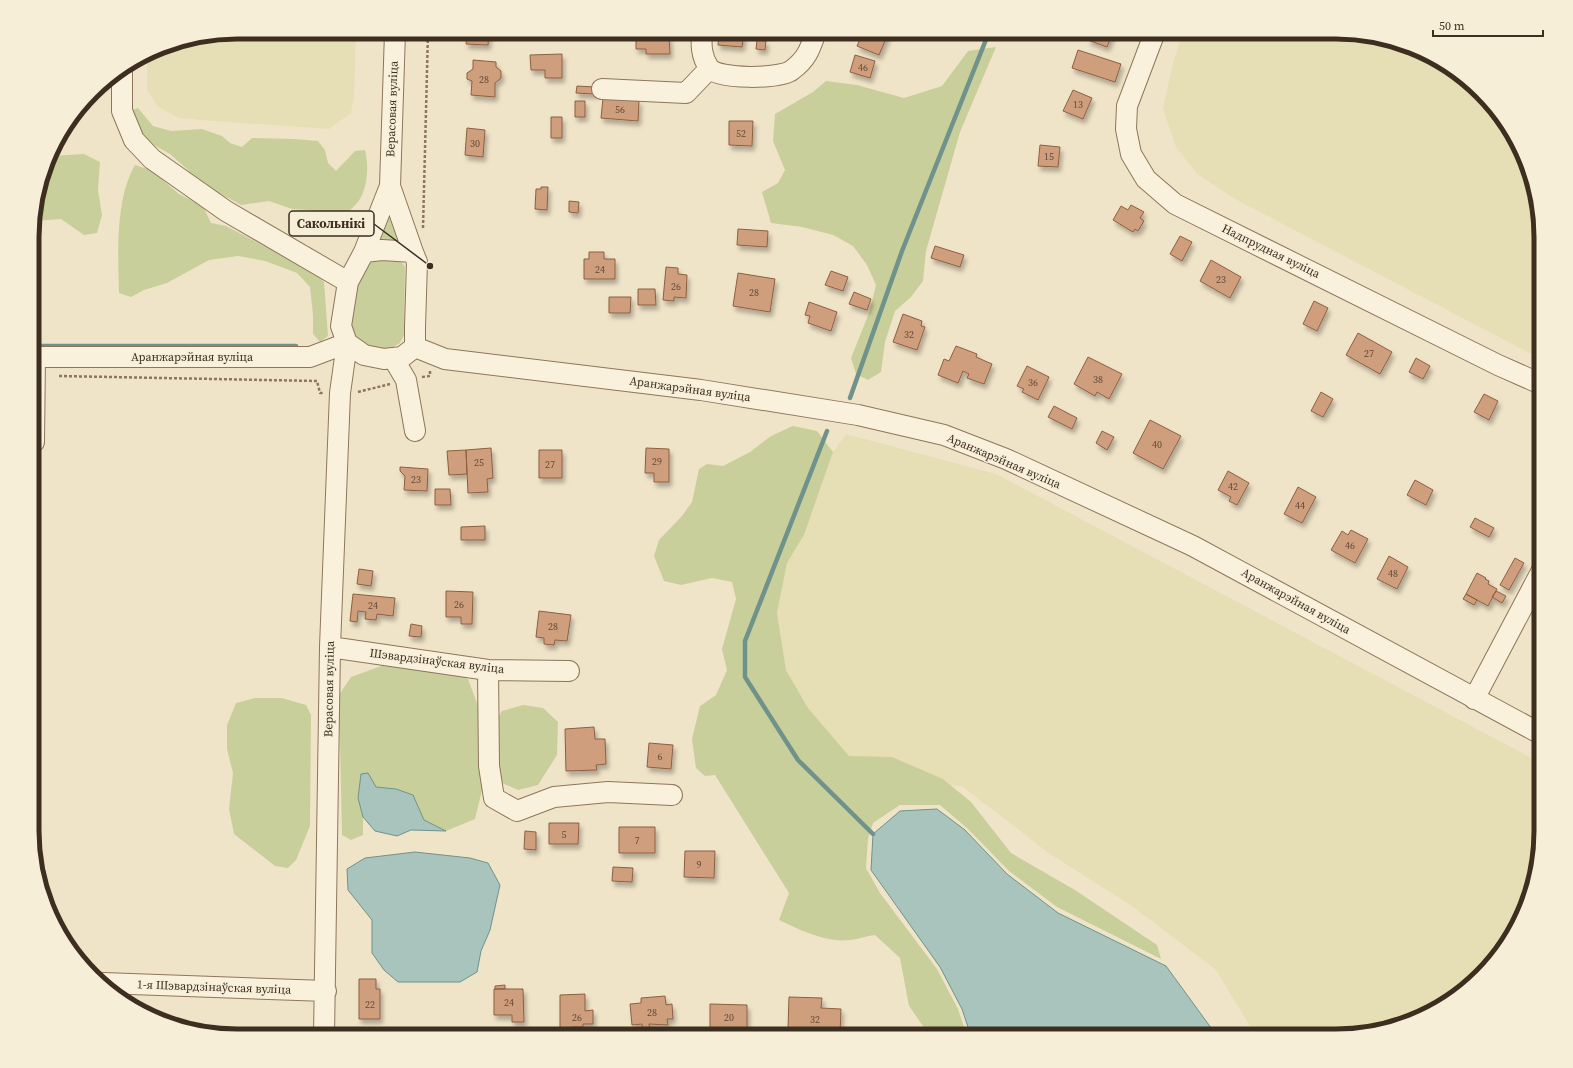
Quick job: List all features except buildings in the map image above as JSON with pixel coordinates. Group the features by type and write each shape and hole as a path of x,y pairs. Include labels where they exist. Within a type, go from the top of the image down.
{"street":[{"name":"Верасовая вуліца","path":"324,1029 330,648 340,393 347,343 341,326 348,282 364,252 390,186 395,39"},
{"path":"702,39 701,52 709,69 722,75 757,78 790,72 807,55 813,39"},
{"name":"Надпрудная вуліца","path":"1152,39 1127,106 1126,128 1131,154 1146,179 1175,204 1498,365 1534,381"},
{"path":"602,89 686,93 709,69"},
{"path":"122,76 122,110 134,140 152,159 226,211 348,282"},
{"name":"Верасовая вуліца","path":"390,186 418,244 414,327 422,350"},
{"path":"364,252 418,244"},
{"path":"347,343 364,355 384,360 402,357 422,350"},
{"name":"Аранжарэйная вуліца","path":"39,363 310,357 347,343"},
{"name":"Аранжарэйная вуліца","path":"422,350 445,359 701,390 858,415 944,435 1006,459 1193,546 1534,730"},
{"path":"393,358 406,380 415,431"},
{"path":"1474,699 1534,585"},
{"name":"Шэвардзінаўская вуліца","path":"330,648 488,670 568,671"},
{"path":"488,670 488,766 494,798 517,811 554,797 608,792 672,795"},
{"name":"1-я Шэвардзінаўская вуліца","path":"110,983 326,991"}],"path":[{"path":"418,244 428,39"},
{"path":"39,363 317,381 320,393 340,393 362,391 406,380 430,376 422,350"}],"shaded area":[{"path":"224,39 356,39 354,96 351,113 329,129 179,118 158,107 147,90 147,60 161,54 198,43"},
{"path":"1181,39 1349,39 1375,43 1412,54 1446,72 1467,88 1485,106 1501,127 1514,149 1527,186 1534,224 1534,355 1235,199 1197,174 1176,147 1163,109 1173,63"},
{"path":"846,434 996,474 1534,759 1534,844 1530,870 1514,919 1493,952 1467,980 1446,996 1424,1009 1400,1018 1375,1025 1349,1029 1252,1029 1216,970 1132,906 1050,854 963,787 915,779 849,756 808,708 786,670 777,613 787,563 804,535 833,452"}],"green space":[{"path":"996,47 960,132 926,251 923,281 911,297 895,311 885,342 881,372 868,380 856,374 851,358 869,313 876,285 867,265 853,246 833,235 802,227 771,223 762,192 778,183 785,170 773,141 775,114 813,92 826,81 857,85 904,98 942,86 968,51"},
{"path":"138,108 153,126 171,131 202,129 222,136 230,143 242,147 252,138 318,141 325,150 328,163 336,171 355,151 365,150 367,177 364,190 358,202 344,215 323,211 292,209 269,201 241,205 221,194 205,190 188,170 170,154 152,144 135,126 132,110"},
{"path":"84,154 100,162 98,190 102,215 97,233 84,235 61,219 40,221 46,186 56,156"},
{"path":"135,165 151,170 179,194 203,206 211,223 226,226 315,273 324,282 328,336 320,342 313,334 313,315 310,287 297,273 265,261 238,256 209,260 167,283 144,290 131,297 119,293 118,245 121,210 124,194"},
{"path":"390,208 399,242 380,241"},
{"path":"376,258 400,261 405,266 404,335 400,343 390,349 363,347 352,338 349,322 354,290 365,268"},
{"path":"793,426 817,431 833,452 804,535 787,563 777,613 786,670 808,708 849,756 892,757 943,779 971,802 1011,853 1075,890 1157,945 1161,959 1057,907 1009,871 968,829 940,805 900,805 873,823 868,839 866,868 880,893 937,969 958,1009 965,1029 925,1029 909,1006 900,958 875,935 850,940 832,940 813,935 779,920 789,893 715,775 705,776 696,768 692,739 700,706 716,695 727,670 722,649 736,599 732,582 712,578 681,585 664,581 654,556 659,540 682,516 692,502 699,469 707,464 723,466 750,452 771,436"},
{"path":"384,665 447,670 468,679 478,706 482,790 475,819 446,831 424,820 413,795 396,789 376,787 361,774 358,798 363,817 363,835 351,840 342,835 339,695 351,677"},
{"path":"255,698 282,698 306,705 311,715 310,826 296,860 288,868 275,866 234,834 229,809 233,773 227,749 227,725 236,703"},
{"path":"523,705 543,708 558,722 557,755 538,785 518,790 500,782 496,721 502,711"}],"water":[{"path":"368,773 376,787 396,789 413,795 424,820 446,831 411,830 397,836 375,831 363,817 358,798 361,774"},
{"path":"937,809 965,830 1007,874 1058,913 1166,966 1212,1029 969,1029 962,1009 940,967 871,870 873,834 900,811"},
{"path":"415,852 470,858 488,863 500,885 490,930 481,951 477,972 460,982 398,982 384,970 372,953 372,920 348,890 347,869 365,858"}],"waterway":[{"path":"850,398 902,251 986,39"},
{"path":"39,346 296,346"},
{"path":"827,431 745,641 745,677 798,760 873,834"}],"place":[{"name":"Сакольнікі","path":"430,266"}]}
